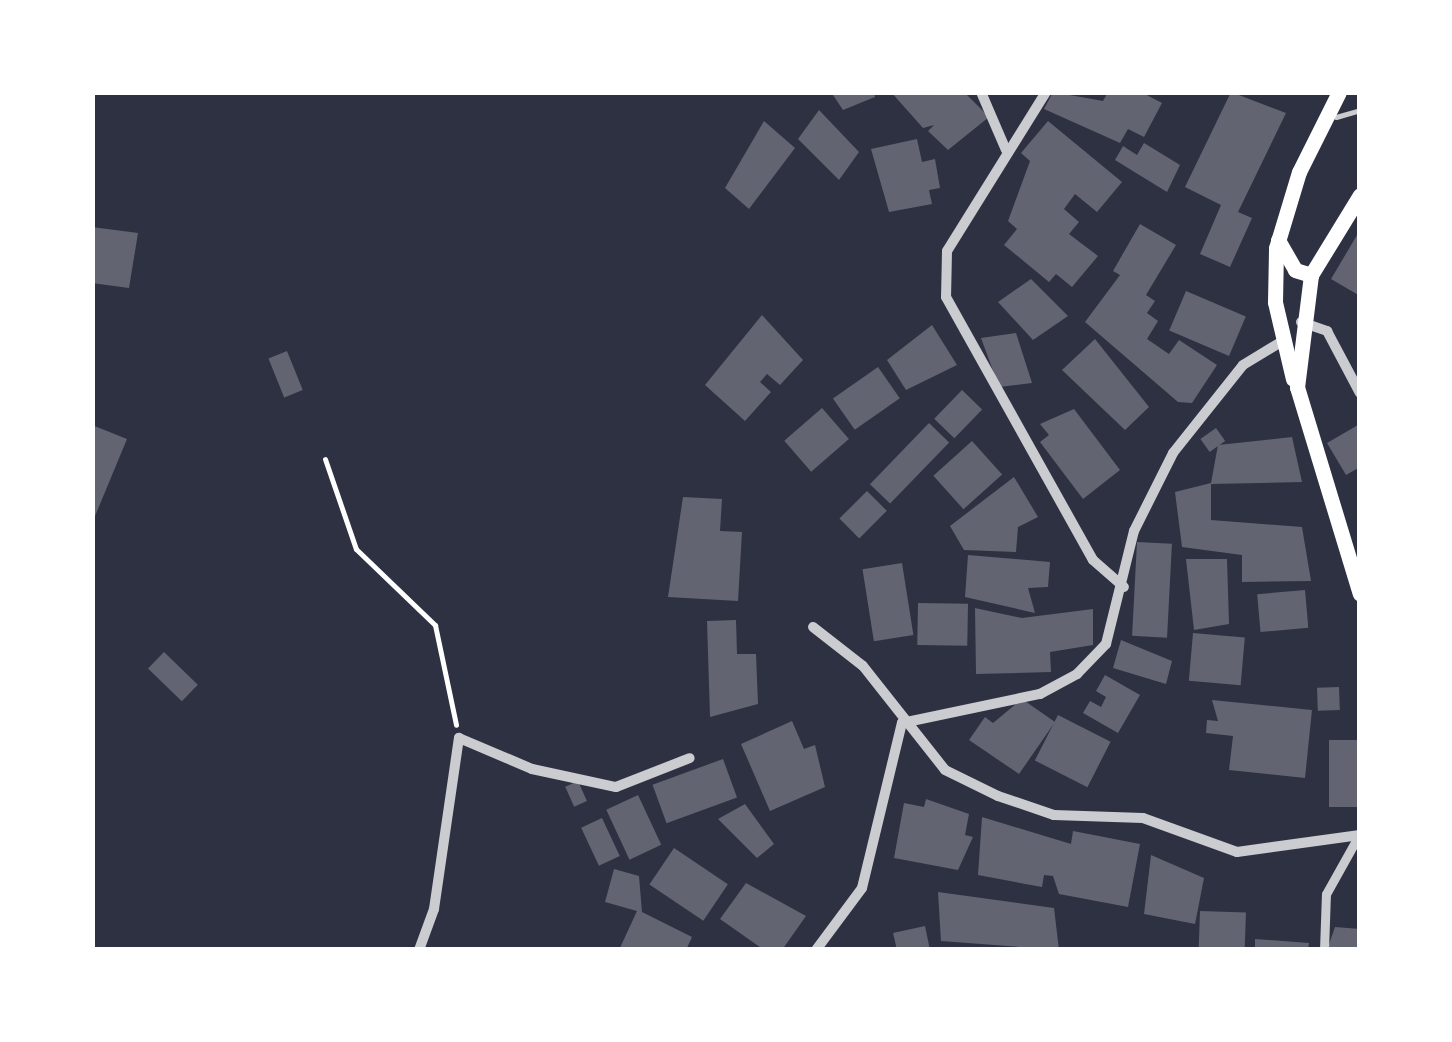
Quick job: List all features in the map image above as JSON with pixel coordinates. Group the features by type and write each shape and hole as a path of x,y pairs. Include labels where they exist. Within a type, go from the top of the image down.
{"main road":[{"path":"1339,92 1278,240 1281,342 1360,594"},
{"path":"1297,387 1301,322 1311,275 1360,196"},
{"path":"1278,240 1294,270 1311,275"}],"street":[{"path":"982,92 1006,150"},
{"path":"1046,92 1006,150 947,251 948,310 1093,560 1124,587"},
{"path":"1301,322 1327,331 1360,393"},
{"path":"902,723 1040,694 1076,674 1106,644 1124,587 1134,531 1172,453 1242,365 1281,342"},
{"path":"813,627 863,666 902,723 945,770 1054,815 1143,818 1237,852 1359,835"},
{"path":"816,950 862,888 902,723"},
{"path":"419,950 434,909 459,738 532,769 616,788 690,758"},
{"path":"1324,950 1326,894 1359,835"}],"lane":[{"path":"1336,117 1360,110"}],"path":[{"path":"325,459 356,549 435,625 459,738"}],"building":[{"path":"831,92 874,92 875,97 843,110"},
{"path":"891,92 964,92 989,117 948,150 928,131 934,125 923,128"},
{"path":"1053,92 1103,101 1108,92 1141,92 1162,103 1144,137 1128,129 1120,143 1044,109"},
{"path":"1231,92 1286,113 1238,212 1252,218 1230,267 1200,254 1221,205 1185,187"},
{"path":"819,110 859,152 839,180 798,139"},
{"path":"764,121 795,148 749,209 725,188"},
{"path":"1048,121 1122,182 1097,212 1075,194 1064,209 1079,222 1069,234 1098,256 1072,287 1056,274 1049,282 1004,245 1017,229 1008,221 1030,161 1021,153"},
{"path":"917,139 922,162 935,159 940,188 929,190 932,204 889,212 871,149"},
{"path":"1144,143 1180,165 1167,192 1115,160 1123,146 1137,155"},
{"path":"1140,224 1176,245 1146,295 1155,301 1147,313 1158,321 1147,339 1169,354 1179,340 1217,365 1192,403 1178,402 1085,322 1120,275 1113,271"},
{"path":"92,227 138,233 129,288 92,283"},
{"path":"1360,230 1360,296 1331,279"},
{"path":"1031,279 1068,316 1033,340 998,302"},
{"path":"1186,291 1246,316 1229,356 1169,331"},
{"path":"762,315 803,360 780,385 767,374 760,382 771,392 745,421 705,385"},
{"path":"932,325 957,365 906,390 887,360"},
{"path":"1016,333 1032,383 999,387 981,338"},
{"path":"1095,339 1149,407 1125,430 1062,370"},
{"path":"287,351 303,390 284,397 268,358"},
{"path":"878,367 900,398 855,430 833,399"},
{"path":"962,390 982,409 954,438 934,419"},
{"path":"822,408 849,439 811,472 784,441"},
{"path":"1074,409 1120,470 1083,499 1040,442 1049,435 1040,424"},
{"path":"929,423 949,442 890,504 870,484"},
{"path":"92,425 127,439 93,521 92,521"},
{"path":"1358,425 1360,467 1346,475 1327,443"},
{"path":"1216,428 1225,441 1210,452 1200,439"},
{"path":"1292,437 1302,482 1211,484 1211,520 1302,527 1311,581 1242,582 1242,555 1182,547 1175,492 1211,483 1218,445"},
{"path":"972,441 1002,474 963,509 933,476"},
{"path":"1014,477 1038,517 1018,527 1016,552 964,550 950,526"},
{"path":"867,491 887,511 859,538 839,519"},
{"path":"683,497 722,499 720,531 742,532 738,601 668,597"},
{"path":"1137,542 1172,544 1167,638 1132,636"},
{"path":"968,555 1050,562 1048,587 1028,588 1035,613 965,597"},
{"path":"1186,559 1227,559 1229,624 1194,630"},
{"path":"902,563 913,635 874,641 862,569"},
{"path":"1305,590 1308,628 1260,632 1257,594"},
{"path":"918,603 968,604 967,646 917,645"},
{"path":"975,608 1022,618 1093,609 1093,645 1050,652 1051,672 976,674"},
{"path":"736,620 737,654 756,654 758,704 710,717 707,621"},
{"path":"1193,633 1245,638 1241,685 1189,681"},
{"path":"1121,640 1172,661 1166,684 1113,668"},
{"path":"164,652 198,685 182,701 148,669"},
{"path":"1105,675 1140,695 1118,733 1083,713 1090,701 1101,707 1106,697 1096,691"},
{"path":"1339,687 1340,710 1318,711 1317,688"},
{"path":"1022,699 1055,722 1019,774 969,740 985,717 993,723"},
{"path":"1212,700 1312,710 1305,778 1229,770 1233,736 1206,733 1207,720 1218,721"},
{"path":"1058,715 1111,742 1087,787 1035,760"},
{"path":"792,721 804,749 815,745 825,787 770,811 741,744"},
{"path":"1329,740 1360,740 1360,807 1329,807"},
{"path":"723,759 737,798 667,823 653,785"},
{"path":"578,781 587,801 574,807 565,787"},
{"path":"638,795 661,845 630,860 606,810"},
{"path":"926,799 969,814 965,835 973,837 958,870 894,858 904,803 924,807"},
{"path":"745,804 774,844 757,858 718,819"},
{"path":"982,817 1071,844 1073,831 1140,844 1128,907 1059,894 1053,876 1044,875 1042,887 978,875"},
{"path":"602,818 620,856 599,866 581,828"},
{"path":"674,848 728,884 703,921 649,884"},
{"path":"1151,855 1204,878 1195,924 1144,914"},
{"path":"614,869 639,876 642,912 692,937 686,950 619,950 637,911 605,902"},
{"path":"746,883 806,916 782,950 764,950 720,919"},
{"path":"938,892 1054,908 1059,950 941,941"},
{"path":"1200,911 1246,913 1245,950 1199,950"},
{"path":"925,926 930,950 897,950 893,933"},
{"path":"1335,927 1360,929 1360,950 1327,950"},
{"path":"1255,939 1309,943 1308,950 1255,950"}]}
